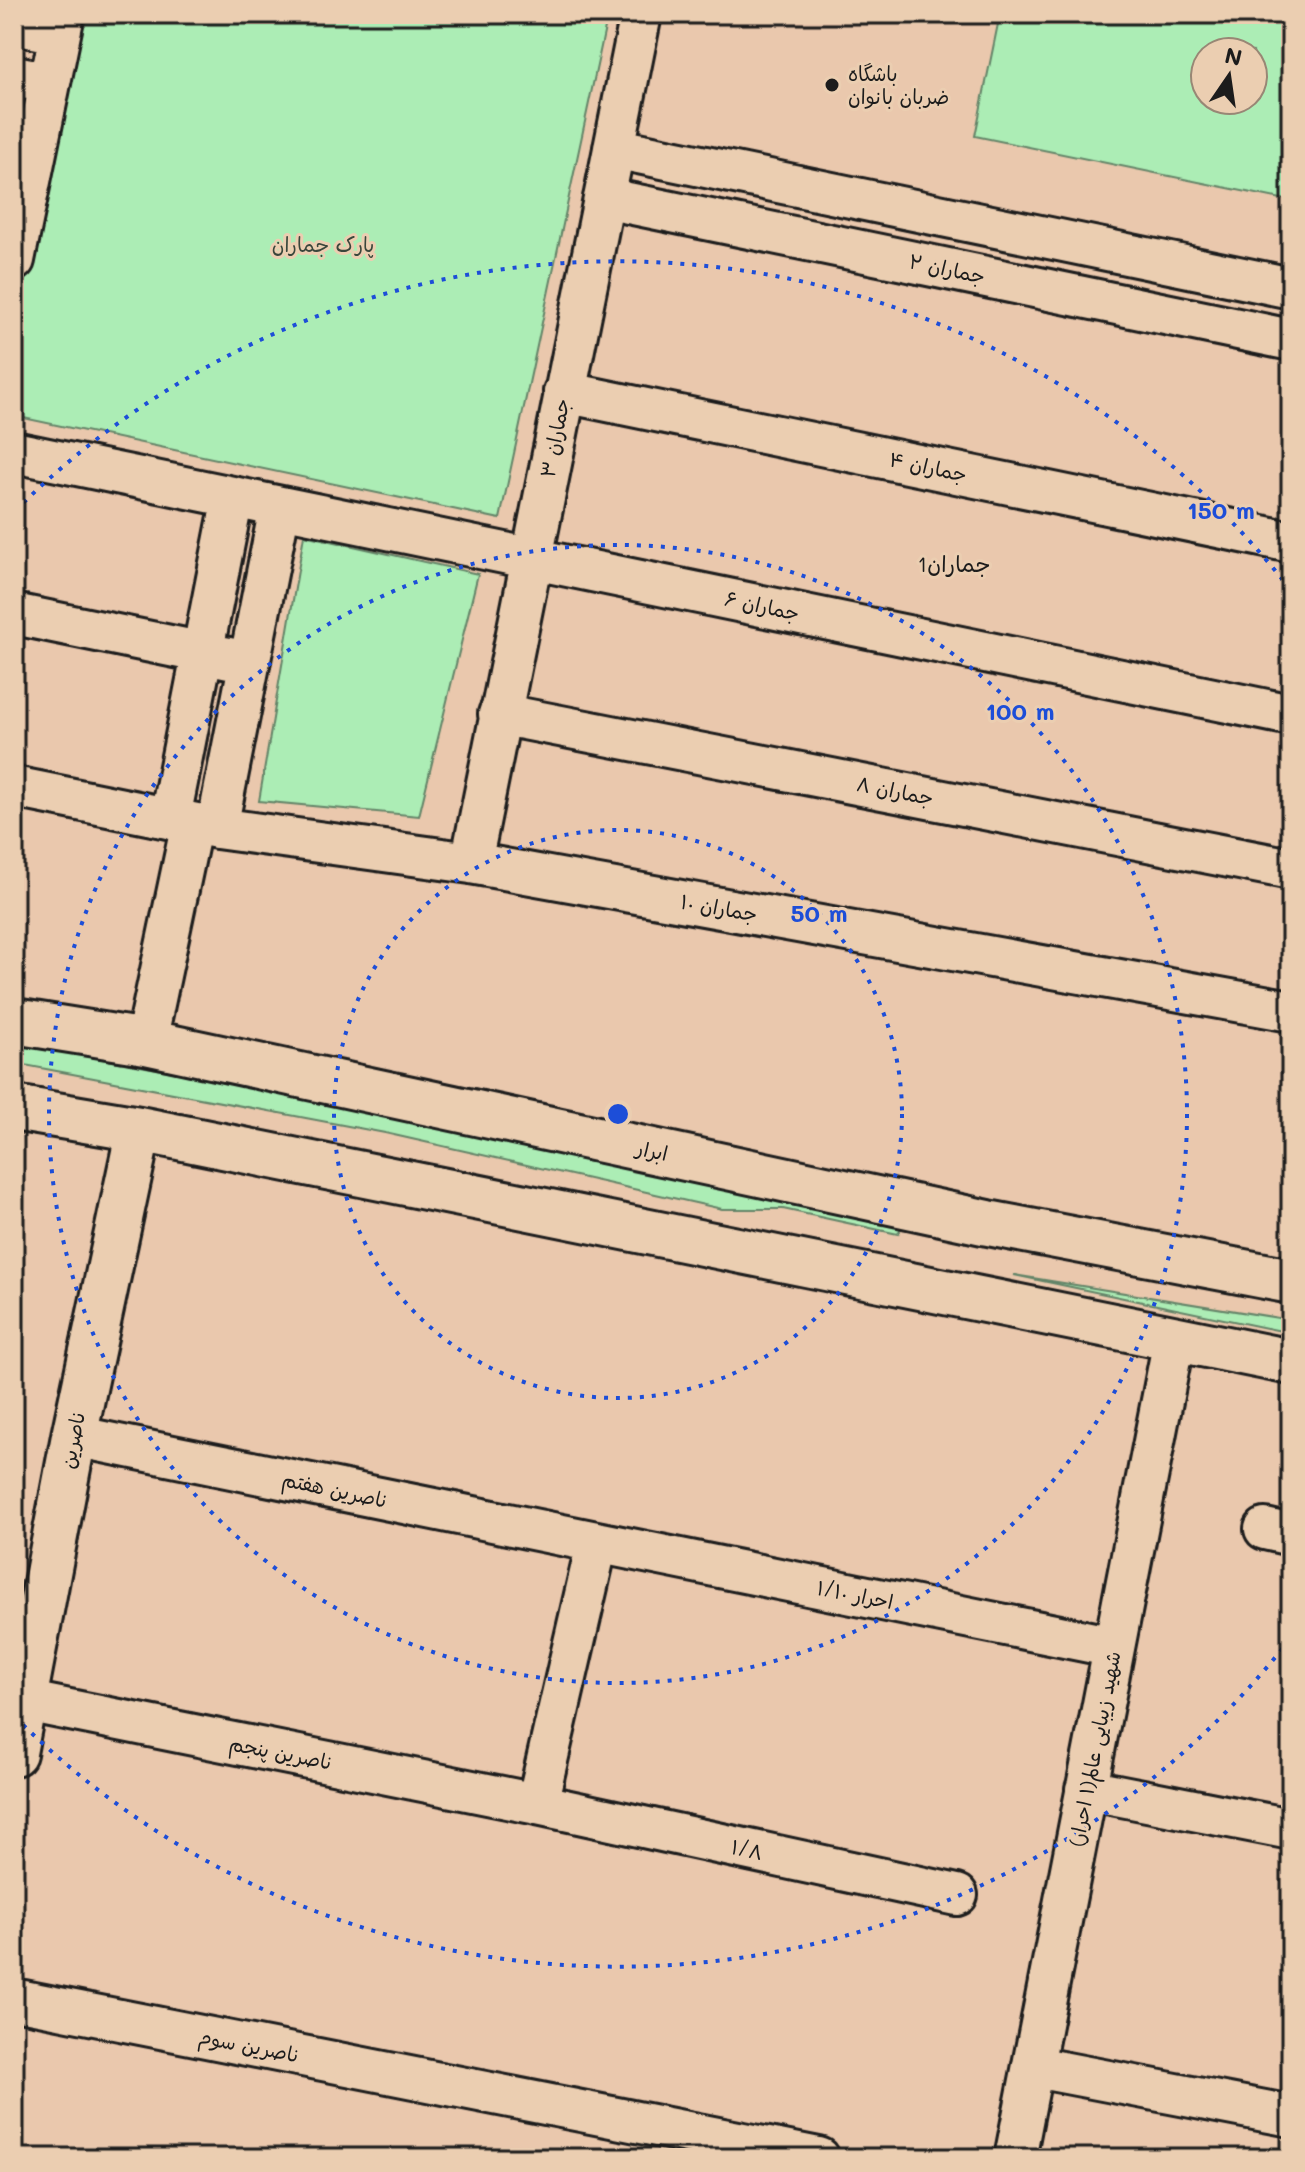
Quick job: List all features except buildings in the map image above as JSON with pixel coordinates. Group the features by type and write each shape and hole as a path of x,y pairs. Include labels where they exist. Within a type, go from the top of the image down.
{"street":[{"name":"جماران ۳","path":"471,863 641,14"},
{"path":"14,24 62,24 32,80 14,260"},
{"path":"614,148 1291,288"},
{"name":"جماران ۲","path":"604,198 1291,340"},
{"name":"جماران ۴","path":"564,392 1291,542"},
{"name":"جماران ۶","path":"14,452 1291,715"},
{"path":"193,823 203,653 233,497"},
{"path":"146,1042 193,823 250,662 280,507"},
{"path":"14,614 250,662"},
{"name":"جماران ۸","path":"499,714 1291,869"},
{"name":"جماران ۱۰","path":"14,787 193,823 471,863 1291,1011"},
{"name":"ابرار","path":"14,1021 146,1042 988,1223 1291,1281"},
{"path":"14,1108 139,1129 1291,1362"},
{"name":"ناصرین","path":"14,1753 74,1436 139,1129"},
{"name":"شهید زیبایی عالم(۱ احرار)","path":"1015,2158 1174,1339"},
{"name":"ناصرین هفتم","path":"74,1436 597,1543"},
{"path":"537,1804 597,1543"},
{"name":"۱/۱۰ احرار","path":"597,1543 1114,1647"},
{"name":"ناصرین پنجم","path":"25,1701 537,1804"},
{"path":"1086,1789 1291,1829"},
{"name":"۱/۸","path":"537,1804 957,1895"},
{"name":"ناصرین سوم","path":"14,1999 819,2158"},
{"path":"1035,2067 1291,2116"}],"green space":[{"name":"پارک جماران","path":"77,14 608,14 500,519 14,416 14,310"},
{"path":"1000,14 1291,14 1291,201 975,136"},
{"path":"304,535 478,574 419,816 259,801"},
{"path":"14,1043 277,1091 903,1223 898,1234 783,1209 722,1209 385,1133 14,1063"},
{"path":"1014,1275 1291,1320 1291,1333"}],"place":[{"name":"باشگاه ضربان بانوان","path":"832,85"}],"district":[{"name":"جماران1","path":"954,564"}]}
